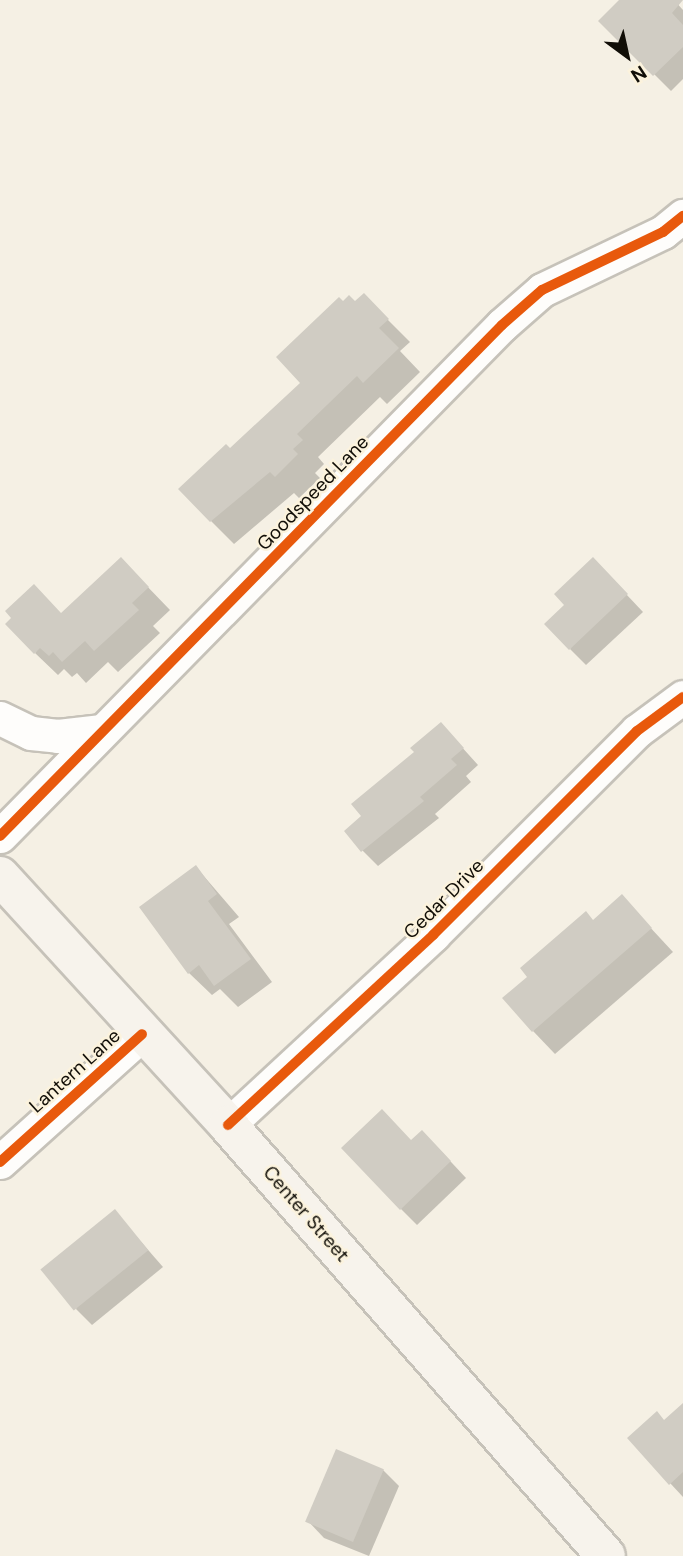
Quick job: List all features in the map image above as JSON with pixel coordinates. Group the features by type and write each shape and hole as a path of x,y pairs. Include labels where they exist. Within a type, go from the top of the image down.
{"main road":[{"name":"Center Street","path":"0,876 228,1125 585,1549"}],"street":[{"name":"Goodspeed Lane","path":"0,836 74,763 100,731 502,325 542,290 663,232 683,216"},
{"name":"Cedar Drive","path":"228,1125 433,935 637,731 683,697"},
{"path":"0,718 31,733 58,736 100,731"},
{"name":"Lantern Lane","path":"0,1162 142,1034"}],"building":[{"path":"619,0 683,0 672,13 683,25 683,47 653,76 598,21"},
{"path":"364,293 389,319 379,328 399,348 363,383 357,376 297,434 303,440 293,449 298,454 275,477 270,472 210,522 178,489 226,444 230,448 300,383 276,357 339,297 343,301 349,295 355,301"},
{"path":"121,557 149,587 132,603 139,610 94,651 85,641 62,662 53,652 49,656 40,648 34,654 5,624 11,618 5,611 34,584 61,613"},
{"path":"593,557 628,594 569,650 544,624 564,605 554,594"},
{"path":"441,722 464,748 451,759 457,765 420,797 424,801 361,852 344,831 361,816 351,804 414,752 410,748"},
{"path":"196,865 217,894 208,901 251,959 214,986 199,965 188,974 139,907"},
{"path":"622,894 652,928 532,1032 502,998 527,977 520,968 586,911 593,920"},
{"path":"382,1109 411,1140 422,1130 451,1161 400,1210 341,1148"},
{"path":"115,1209 148,1250 74,1311 40,1269"},
{"path":"683,1403 683,1472 669,1485 627,1438 657,1411 664,1420"},
{"path":"336,1449 384,1469 353,1542 305,1522"}],"cycle path":[{"path":"0,836 502,325 542,290 663,232 683,216"},
{"path":"228,1125 433,935 637,731 683,697"},
{"path":"0,1162 142,1034"}]}
